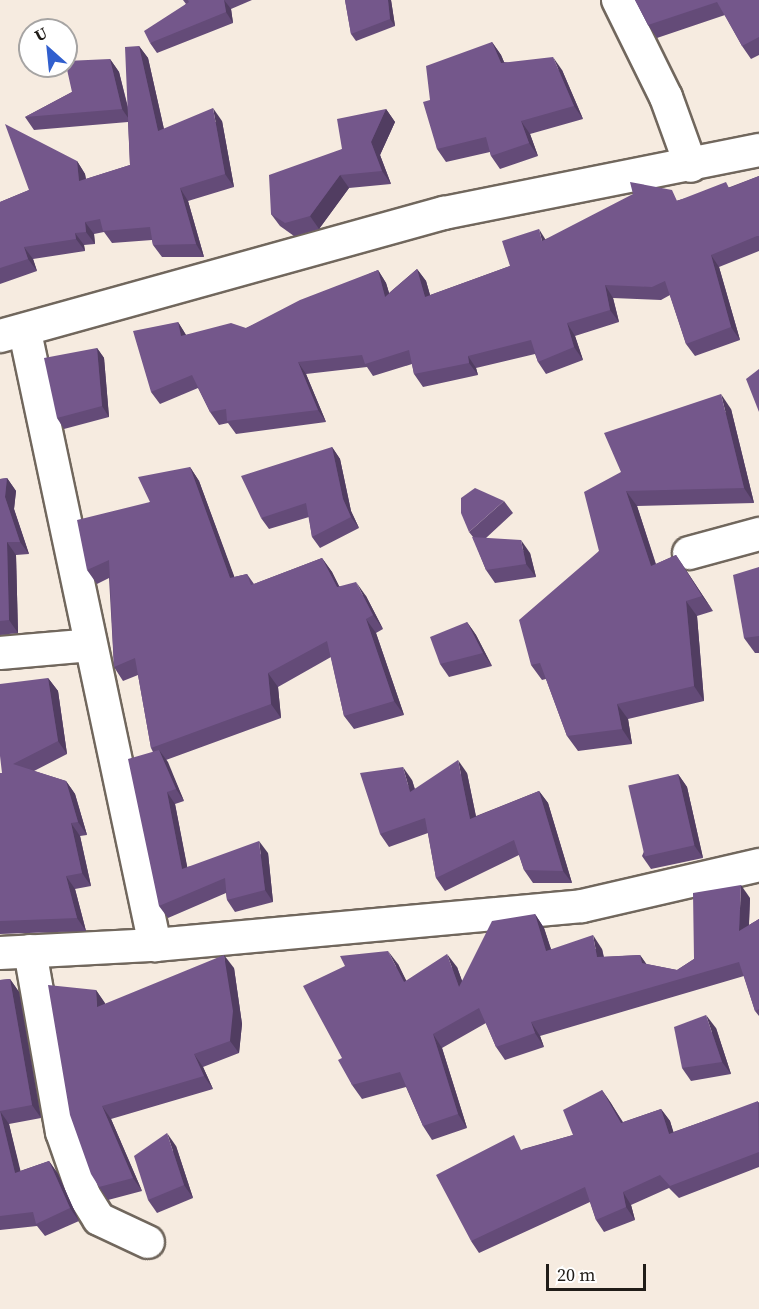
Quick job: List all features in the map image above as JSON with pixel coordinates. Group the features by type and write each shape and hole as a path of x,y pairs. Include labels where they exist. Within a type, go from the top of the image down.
{"street":[{"path":"618,0 666,97 692,166"},
{"path":"155,945 91,645 13,334 444,213 692,166 759,150"},
{"path":"689,553 759,534"},
{"path":"0,653 91,645"},
{"path":"148,1242 99,1219 84,1195 62,1132 15,952 155,945 582,906 759,865"}],"building":[{"path":"188,0 224,0 226,12 150,43 144,31 189,2"},
{"path":"345,0 388,0 390,19 351,34"},
{"path":"635,0 759,0 759,37 742,46 717,2 648,25"},
{"path":"492,42 501,63 553,57 574,106 521,121 529,143 491,156 486,137 437,149 423,102 430,100 426,66"},
{"path":"139,46 158,131 213,108 225,174 180,188 196,244 153,245 150,227 103,231 100,219 85,222 86,232 75,233 76,239 24,247 28,259 0,268 0,202 29,190 5,124 77,161 79,181 130,165 125,47"},
{"path":"110,59 122,109 25,117 72,92 69,78 78,78 78,60"},
{"path":"386,109 371,142 382,171 340,175 310,216 285,223 271,214 269,175 342,149 337,119"},
{"path":"759,176 759,236 711,255 731,327 686,344 665,281 652,287 605,285 610,310 567,323 574,347 538,362 531,340 468,356 469,363 414,374 409,350 365,364 362,355 298,362 318,410 227,421 226,409 210,412 192,375 151,392 133,331 178,322 181,336 231,323 246,328 300,300 378,270 385,297 417,269 425,297 510,266 502,241 539,229 542,241 633,194 630,182 672,190 677,201 726,182 729,188"},
{"path":"97,348 102,406 57,418 44,358"},
{"path":"759,369 759,412 746,379"},
{"path":"721,394 744,488 626,491 651,566 676,555 702,596 686,601 694,686 617,704 622,729 567,736 540,663 531,665 519,620 599,551 584,492 621,472 604,433"},
{"path":"332,447 343,499 351,517 312,537 306,503 261,518 241,476"},
{"path":"190,467 230,578 247,574 251,585 322,558 337,587 356,582 373,615 366,619 394,701 344,716 327,641 268,673 271,704 151,748 135,658 114,667 109,560 87,570 77,520 150,502 138,477"},
{"path":"7,478 5,497 20,542 7,542 9,620 0,621 0,479"},
{"path":"475,488 504,501 469,532 461,513 461,498"},
{"path":"472,537 521,540 526,564 486,570"},
{"path":"759,567 759,636 744,638 733,575"},
{"path":"467,622 483,653 440,664 430,637"},
{"path":"48,678 58,741 13,764 66,781 78,822 71,823 82,873 66,876 77,918 0,921 0,773 2,773 0,684"},
{"path":"159,750 176,789 167,792 182,869 259,841 265,890 227,900 225,878 159,906 128,759"},
{"path":"458,760 470,819 539,791 563,871 524,870 514,840 436,878 425,818 380,834 360,773 403,767 410,792"},
{"path":"678,774 694,845 645,857 628,785"},
{"path":"741,885 739,931 759,919 759,1009 755,1011 739,962 531,1022 535,1033 496,1047 479,1008 433,1034 458,1114 423,1126 400,1072 352,1085 338,1060 342,1058 303,986 345,966 340,956 388,951 404,982 447,954 459,987 492,921 535,914 546,951 593,935 597,957 640,955 642,963 677,970 694,959 693,893"},
{"path":"224,955 233,1011 230,1041 194,1054 204,1076 102,1106 133,1178 99,1187 91,1174 70,1115 48,985 96,990 97,1007"},
{"path":"10,979 32,1105 0,1111 0,980"},
{"path":"706,1015 722,1062 682,1068 674,1027"},
{"path":"602,1090 621,1123 661,1109 669,1134 758,1101 759,1152 670,1186 660,1175 623,1192 626,1207 596,1220 585,1187 471,1241 436,1175 514,1135 521,1150 573,1135 563,1110"},
{"path":"0,1111 15,1173 49,1161 70,1208 36,1224 33,1212 0,1216"},
{"path":"167,1133 184,1185 148,1200 134,1156"}]}
